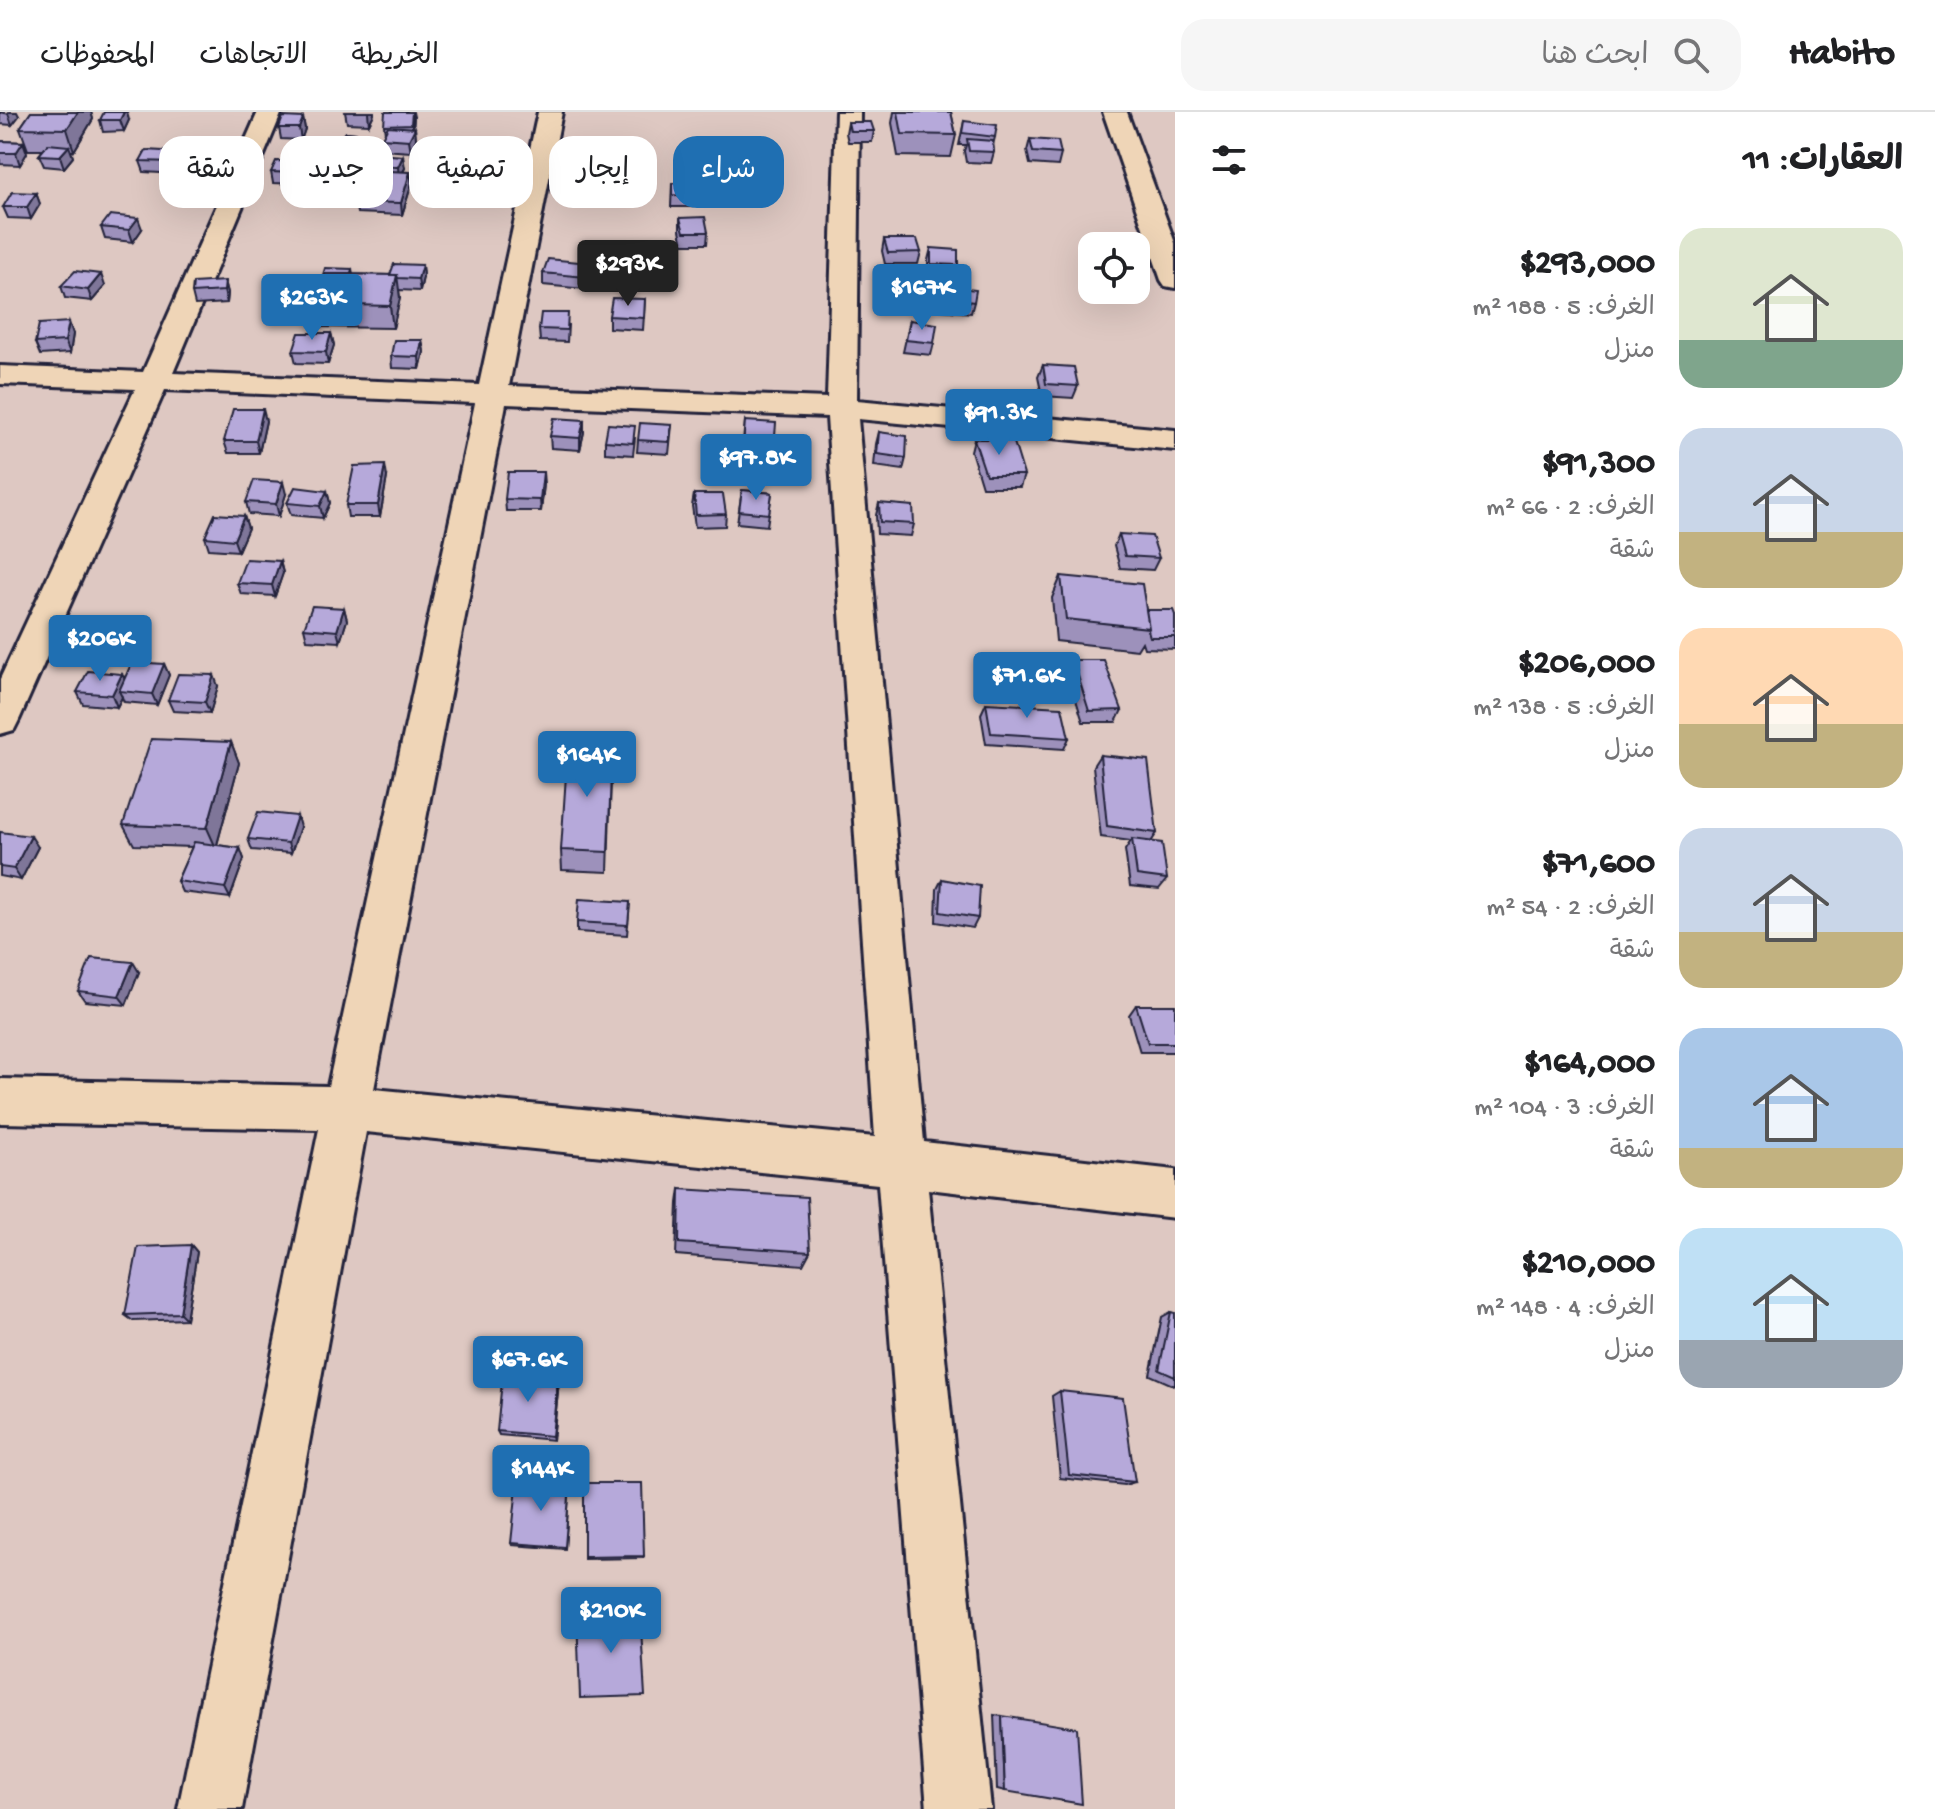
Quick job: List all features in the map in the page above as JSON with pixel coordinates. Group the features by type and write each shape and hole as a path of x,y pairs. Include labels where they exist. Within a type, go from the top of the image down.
{"street":[{"path":"0,720 154,381 270,112"},
{"path":"210,1809 347,1108 550,112"},
{"path":"848,112 842,408 901,1163 959,1809"},
{"path":"1115,112 1175,280"},
{"path":"0,375 842,408 1175,440"},
{"path":"0,1101 347,1108 901,1163 1175,1194"}],"building":[{"path":"31,112 78,112 67,129 20,128"},
{"path":"104,112 124,112 120,120 100,120"},
{"path":"385,112 412,112 411,124 384,125"},
{"path":"898,112 951,112 956,135 902,134"},
{"path":"283,117 303,118 299,128 279,128"},
{"path":"964,121 997,125 995,137 962,133"},
{"path":"848,122 871,122 874,131 850,131"},
{"path":"388,126 415,128 409,140 383,136"},
{"path":"345,132 367,134 366,136 342,136"},
{"path":"967,139 993,141 994,152 969,151"},
{"path":"1030,139 1058,141 1061,154 1033,152"},
{"path":"0,141 23,142 16,153 0,153"},
{"path":"48,144 69,146 60,156 39,155"},
{"path":"146,150 159,151 159,162 140,161"},
{"path":"393,155 403,156 398,167 393,166"},
{"path":"276,161 280,161 280,172 271,172"},
{"path":"393,171 409,172 401,203 393,203"},
{"path":"12,192 36,193 27,207 3,207"},
{"path":"110,215 138,218 129,230 101,227"},
{"path":"705,217 708,232 684,232 680,218"},
{"path":"884,239 917,239 921,252 888,253"},
{"path":"931,248 958,250 958,265 931,264"},
{"path":"548,259 611,265 606,279 543,273"},
{"path":"394,264 422,265 418,279 390,275"},
{"path":"325,268 352,269 351,274 325,274 321,282"},
{"path":"75,271 101,274 88,290 61,286"},
{"path":"325,274 397,275 390,306 316,304"},
{"path":"225,281 224,291 192,293 193,283"},
{"path":"892,281 924,284 924,299 891,296"},
{"path":"945,286 976,290 974,302 944,298"},
{"path":"612,298 645,299 644,318 609,316"},
{"path":"541,313 568,313 567,330 539,329"},
{"path":"910,320 937,324 934,343 906,340"},
{"path":"69,322 65,341 35,343 39,324"},
{"path":"299,333 331,333 326,352 293,351"},
{"path":"394,340 422,340 419,357 391,356"},
{"path":"1043,365 1074,367 1078,386 1046,384"},
{"path":"233,409 263,409 256,441 224,441"},
{"path":"554,418 584,420 580,438 550,436"},
{"path":"745,421 776,423 773,463 742,460"},
{"path":"640,423 672,425 669,442 638,440"},
{"path":"608,424 635,426 633,443 605,441"},
{"path":"879,432 907,436 906,458 877,454"},
{"path":"974,439 1013,439 1024,475 986,475"},
{"path":"385,465 378,505 346,505 354,466"},
{"path":"508,472 543,472 540,500 505,499"},
{"path":"254,480 283,482 276,504 246,502"},
{"path":"295,487 327,491 320,506 287,503"},
{"path":"742,490 772,493 769,514 739,511"},
{"path":"694,494 723,494 726,514 696,515"},
{"path":"879,503 913,506 914,524 880,522"},
{"path":"215,514 244,516 234,540 205,537"},
{"path":"1119,534 1152,536 1159,558 1125,556"},
{"path":"246,559 280,561 272,585 237,583"},
{"path":"1061,576 1142,584 1149,628 1066,619"},
{"path":"312,606 344,608 337,631 304,628"},
{"path":"1146,610 1173,610 1175,637 1150,637"},
{"path":"1073,660 1104,660 1122,710 1089,711"},
{"path":"132,662 164,664 152,694 119,691"},
{"path":"88,671 122,674 112,695 77,692"},
{"path":"178,674 214,675 205,702 168,700"},
{"path":"986,703 1062,707 1069,738 991,733"},
{"path":"151,739 231,742 207,828 123,825"},
{"path":"568,745 612,747 608,852 561,850"},
{"path":"1100,755 1148,760 1157,833 1107,826"},
{"path":"258,812 297,816 288,843 248,839"},
{"path":"0,832 31,836 14,869 0,867"},
{"path":"1132,839 1162,843 1167,879 1137,875"},
{"path":"194,842 240,848 225,888 177,881"},
{"path":"942,879 980,886 978,918 940,912"},
{"path":"579,899 630,902 628,925 577,922"},
{"path":"91,958 133,962 119,996 78,991"},
{"path":"1136,1005 1175,1005 1175,1043 1148,1043"},
{"path":"680,1189 807,1197 810,1252 679,1243"},
{"path":"191,1245 180,1313 125,1315 138,1247"},
{"path":"1171,1312 1175,1313 1175,1377 1159,1370"},
{"path":"503,1371 558,1376 552,1436 497,1431"},
{"path":"1060,1391 1123,1398 1135,1482 1069,1475"},
{"path":"518,1477 570,1483 565,1547 511,1543"},
{"path":"584,1483 642,1483 644,1556 584,1557"},
{"path":"640,1611 645,1696 580,1698 577,1615"},
{"path":"1002,1716 1077,1728 1082,1804 1005,1791"}]}
